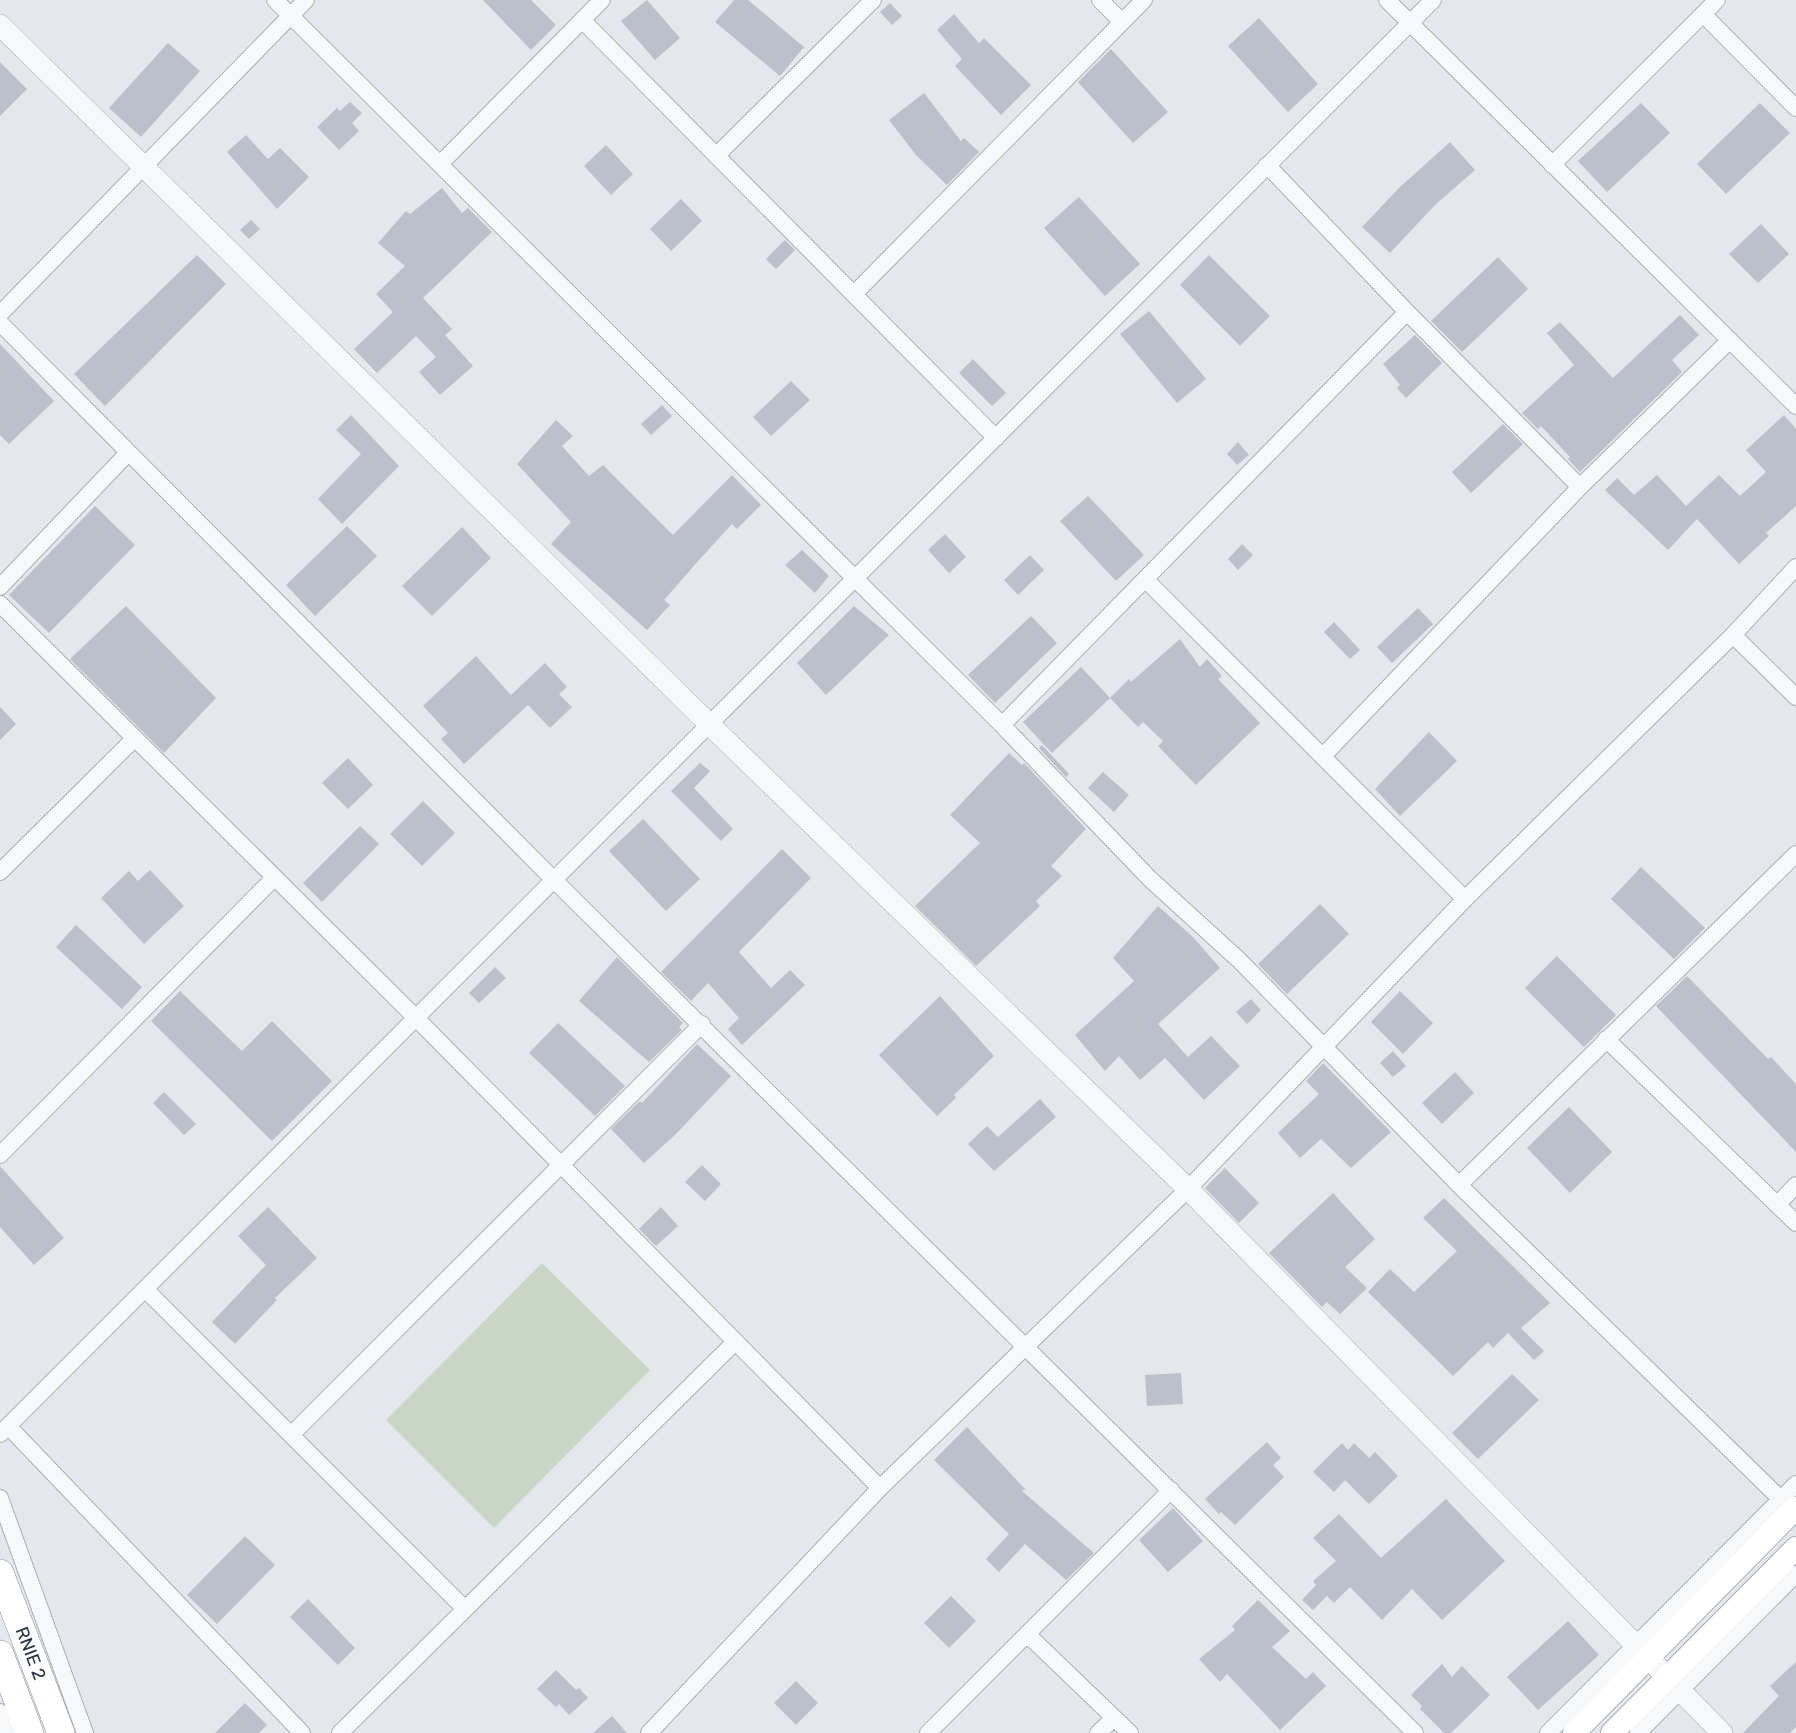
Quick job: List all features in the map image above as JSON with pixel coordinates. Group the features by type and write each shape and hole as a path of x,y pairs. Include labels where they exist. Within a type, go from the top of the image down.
{"highway":[{"name":"RNIE 2","path":"0,1573 61,1733"},
{"name":"RNIE 2","path":"0,1654 11,1731"}],"main road":[{"path":"1574,1733 1642,1652 1790,1506"},
{"path":"1612,1733 1674,1684 1796,1548"}],"street":[{"path":"275,0 1002,725 1150,879 1239,960 1458,1185 1790,1506 1796,1484"},
{"path":"0,314 306,0"},
{"path":"440,164 602,0"},
{"path":"716,156 873,0"},
{"path":"1100,0 1122,22"},
{"path":"854,294 1144,0"},
{"path":"1387,0 1796,406"},
{"path":"302,1733 4,1430 1433,0"},
{"path":"1552,165 1717,0"},
{"path":"1703,14 1796,108"},
{"path":"582,20 996,438"},
{"path":"0,25 709,724 1188,1190 1722,1733"},
{"path":"1268,165 1407,312 1580,487"},
{"path":"1002,725 1407,312"},
{"path":"0,323 554,880 702,1024 1415,1733"},
{"path":"1323,756 1580,487 1730,340"},
{"path":"0,586 128,453"},
{"path":"649,1733 880,1488 1188,1190 1465,899 1733,635 1796,567"},
{"path":"1145,579 1465,899"},
{"path":"0,604 416,1018 880,1488"},
{"path":"1733,635 1796,697"},
{"path":"0,872 134,739"},
{"path":"1458,1185 1796,854"},
{"path":"0,1155 274,878"},
{"path":"291,1435 702,1024"},
{"path":"1606,1039 1796,1223"},
{"path":"1777,1205 1796,1185"},
{"path":"145,1289 464,1608"},
{"path":"339,1733 735,1342"},
{"path":"928,1733 1171,1490"},
{"path":"0,1498 85,1733"},
{"path":"1638,1733 1674,1684 1796,1574"},
{"path":"1027,1634 1130,1733"},
{"path":"1548,1733 1642,1652"},
{"path":"0,1712 11,1731"},
{"path":"1098,1733 1114,1718"}],"green space":[{"path":"542,1263 650,1370 494,1528 386,1420"}],"building":[{"path":"483,0 531,0 556,25 531,50"},
{"path":"647,0 680,38 655,60 621,21"},
{"path":"734,0 748,0 804,47 780,76 715,22"},
{"path":"890,3 902,16 892,25 880,12"},
{"path":"954,14 979,43 984,38 1031,85 1001,115 955,66 962,59 937,30"},
{"path":"1259,18 1318,84 1288,112 1228,46"},
{"path":"168,43 200,71 141,137 109,108"},
{"path":"1111,49 1168,112 1133,143 1078,82"},
{"path":"0,62 27,89 0,116"},
{"path":"924,93 961,141 964,138 979,152 947,185 916,155 889,120"},
{"path":"350,102 362,113 352,123 359,131 339,150 317,127 337,108 340,111"},
{"path":"1641,103 1670,133 1607,192 1578,161"},
{"path":"1760,103 1790,133 1726,194 1697,164"},
{"path":"246,135 268,159 280,148 309,177 277,209 227,152"},
{"path":"1450,142 1475,170 1435,205 1390,253 1362,227 1400,187"},
{"path":"606,145 633,174 611,195 584,166"},
{"path":"442,188 462,213 468,208 492,232 423,298 452,329 445,335 473,366 440,395 419,372 436,357 416,336 377,373 354,349 393,312 376,294 405,266 378,243 406,211 410,214"},
{"path":"1079,197 1140,264 1105,296 1044,228"},
{"path":"681,199 702,221 671,251 650,229"},
{"path":"251,220 260,229 249,239 240,230"},
{"path":"1761,224 1789,254 1758,283 1729,254"},
{"path":"785,240 795,250 776,269 766,259"},
{"path":"197,255 226,284 105,406 74,374"},
{"path":"1209,255 1270,316 1240,346 1180,285"},
{"path":"1498,257 1528,289 1462,352 1431,321"},
{"path":"1149,311 1206,379 1177,403 1120,334"},
{"path":"1680,315 1699,335 1672,360 1682,372 1580,472 1568,459 1570,457 1541,426 1538,429 1522,413 1574,365 1547,333 1560,322 1613,378"},
{"path":"1415,335 1442,363 1406,398 1397,388 1400,385 1383,364"},
{"path":"0,344 54,401 9,444 0,435"},
{"path":"973,359 1006,393 992,406 959,373"},
{"path":"791,381 810,400 771,436 753,417"},
{"path":"662,405 672,416 651,435 641,424"},
{"path":"351,415 399,466 342,524 318,499 361,454 336,430"},
{"path":"1784,415 1796,429 1796,506 1766,533 1769,536 1739,564 1697,519 1668,550 1605,490 1617,478 1634,495 1657,475 1686,506 1719,475 1740,496 1766,472 1746,450"},
{"path":"556,420 573,436 562,446 589,476 603,465 673,535 732,475 761,505 737,529 732,524 699,560 664,600 670,605 647,630 551,544 571,522 517,464"},
{"path":"1503,424 1523,444 1471,493 1452,472"},
{"path":"1238,442 1249,455 1237,465 1227,454"},
{"path":"1088,496 1144,555 1116,581 1060,521"},
{"path":"95,506 135,545 49,633 9,595"},
{"path":"347,526 377,556 315,616 286,585"},
{"path":"462,527 491,558 432,616 402,586"},
{"path":"945,534 966,557 949,573 928,550"},
{"path":"1242,544 1253,555 1238,570 1228,559"},
{"path":"802,550 829,576 815,593 785,565"},
{"path":"1030,555 1044,570 1018,595 1004,580"},
{"path":"126,606 216,698 164,753 70,659"},
{"path":"854,606 889,635 826,695 797,663"},
{"path":"1418,608 1433,624 1392,663 1377,647"},
{"path":"1031,616 1057,643 995,703 968,675"},
{"path":"1334,622 1360,650 1350,659 1324,632"},
{"path":"1180,639 1200,667 1207,659 1222,676 1218,679 1260,723 1196,785 1158,746 1163,741 1143,722 1138,727 1110,698 1129,679 1131,682"},
{"path":"476,656 511,695 545,663 567,687 559,694 572,707 550,728 528,705 464,764 441,739 448,733 423,706"},
{"path":"1081,667 1110,698 1052,753 1023,722"},
{"path":"0,707 16,724 0,740"},
{"path":"1429,732 1457,761 1400,816 1375,789"},
{"path":"1042,745 1069,774 1066,777 1039,748"},
{"path":"1009,753 1022,765 1024,763 1086,829 1051,866 1062,876 1036,901 1040,906 976,966 915,906 980,843 950,815"},
{"path":"348,758 373,785 348,809 322,783"},
{"path":"700,763 710,771 694,788 733,829 721,841 671,791"},
{"path":"1103,772 1129,795 1114,812 1088,788"},
{"path":"423,801 455,833 422,866 390,834"},
{"path":"643,819 700,879 666,911 609,851"},
{"path":"360,826 379,844 322,902 303,883"},
{"path":"782,849 811,878 739,952 771,988 790,970 805,985 742,1045 728,1029 739,1018 708,983 691,1001 661,972"},
{"path":"1641,867 1705,928 1674,959 1611,899"},
{"path":"150,870 184,906 144,944 101,898 129,871 138,881"},
{"path":"1320,904 1349,934 1287,994 1258,964"},
{"path":"1158,906 1193,937 1220,968 1158,1024 1188,1057 1211,1036 1240,1066 1204,1100 1165,1058 1140,1080 1119,1056 1105,1071 1075,1035 1134,981 1113,958"},
{"path":"76,925 142,987 122,1009 56,947"},
{"path":"1557,956 1616,1015 1584,1047 1525,988"},
{"path":"617,957 683,1023 679,1027 682,1030 649,1062 579,1001"},
{"path":"495,967 506,978 479,1003 469,993"},
{"path":"1687,976 1768,1059 1771,1057 1796,1084 1796,1152 1656,1006"},
{"path":"180,991 242,1051 272,1021 332,1081 272,1141 151,1021"},
{"path":"1400,991 1433,1023 1403,1054 1371,1022"},
{"path":"940,996 994,1056 954,1095 956,1098 937,1116 879,1055"},
{"path":"1251,999 1261,1010 1247,1024 1236,1012"},
{"path":"558,1023 625,1086 595,1116 529,1053"},
{"path":"697,1044 731,1076 675,1135 644,1163 611,1129 640,1101 642,1103"},
{"path":"1393,1051 1406,1066 1393,1077 1380,1063"},
{"path":"1323,1063 1391,1132 1351,1168 1321,1139 1300,1158 1278,1133 1319,1094 1306,1081"},
{"path":"1455,1072 1474,1093 1442,1124 1422,1103"},
{"path":"164,1092 196,1124 184,1135 153,1103"},
{"path":"1040,1099 1056,1117 994,1171 968,1144 987,1126 998,1137"},
{"path":"1569,1107 1612,1152 1570,1193 1527,1148"},
{"path":"702,1165 721,1184 705,1201 685,1182"},
{"path":"0,1166 64,1238 34,1265 0,1227"},
{"path":"1225,1168 1259,1203 1239,1223 1205,1188"},
{"path":"1333,1193 1375,1239 1345,1267 1367,1288 1340,1314 1327,1302 1322,1307 1269,1253"},
{"path":"1444,1198 1550,1303 1521,1328 1544,1351 1534,1360 1508,1333 1493,1348 1488,1342 1453,1376 1368,1292 1390,1269 1414,1292 1457,1251 1423,1218"},
{"path":"268,1207 317,1258 275,1298 277,1300 235,1344 212,1322 266,1265 238,1236"},
{"path":"661,1207 678,1226 656,1246 639,1229"},
{"path":"1181,1373 1183,1404 1147,1406 1145,1375"},
{"path":"1512,1374 1539,1400 1478,1459 1452,1433"},
{"path":"967,1427 1025,1489 1022,1491 1094,1553 1066,1580 1025,1544 999,1572 986,1559 1009,1534 934,1460"},
{"path":"1267,1442 1281,1458 1273,1465 1284,1477 1235,1525 1221,1512 1219,1514 1205,1499"},
{"path":"1342,1443 1348,1450 1354,1443 1369,1458 1375,1452 1398,1476 1369,1504 1345,1480 1334,1492 1313,1472"},
{"path":"1446,1499 1505,1561 1442,1620 1412,1589 1382,1620 1350,1587 1334,1603 1327,1596 1313,1610 1302,1600 1316,1585 1313,1581 1336,1561 1313,1538 1339,1514 1381,1558"},
{"path":"1173,1508 1203,1541 1168,1572 1139,1540"},
{"path":"245,1536 275,1565 217,1624 187,1595"},
{"path":"951,1596 976,1621 949,1648 924,1623"},
{"path":"308,1599 355,1648 338,1665 290,1617"},
{"path":"1258,1600 1290,1631 1272,1647 1306,1679 1313,1672 1326,1686 1280,1730 1227,1674 1220,1682 1199,1659 1235,1630 1232,1626"},
{"path":"1568,1621 1599,1655 1538,1710 1507,1677"},
{"path":"1796,1662 1796,1727 1790,1733 1743,1733 1779,1696 1770,1686"},
{"path":"1442,1664 1452,1677 1462,1666 1490,1695 1451,1733 1444,1733 1420,1709 1422,1706 1411,1695"},
{"path":"556,1670 576,1690 579,1688 588,1698 569,1715 559,1704 556,1707 537,1689"},
{"path":"796,1681 818,1703 796,1725 774,1703"},
{"path":"245,1703 267,1725 259,1733 215,1733"},
{"path":"612,1716 627,1733 593,1733"}]}
